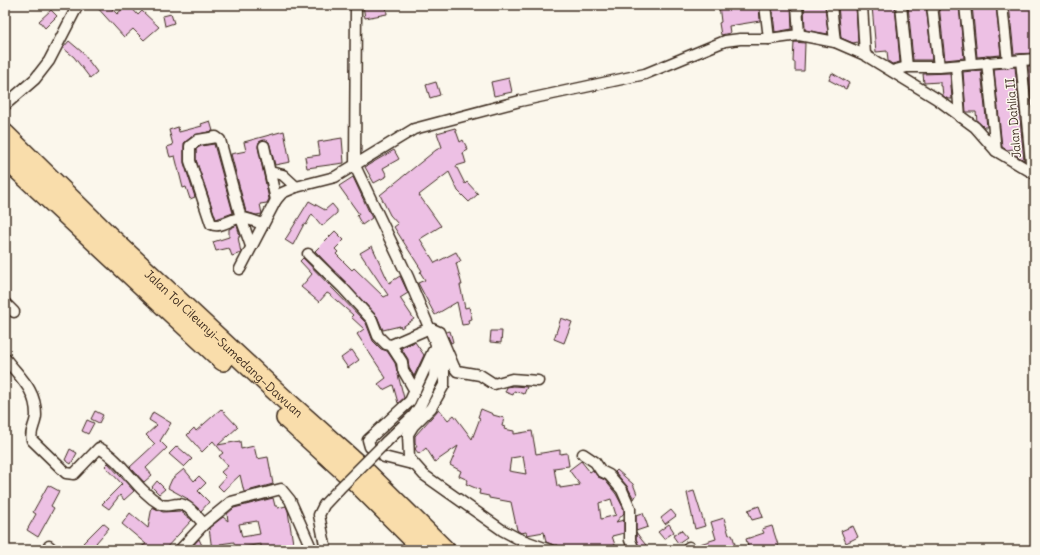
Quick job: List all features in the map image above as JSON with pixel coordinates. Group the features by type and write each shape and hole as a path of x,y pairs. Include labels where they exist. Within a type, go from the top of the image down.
{"highway":[{"name":"Jalan Tol Cileunyi–Sumedang–Dawuan","path":"5,134 110,237 282,397 365,471 445,550"},
{"name":"Jalan Tol Cileunyi–Sumedang–Dawuan","path":"5,158 106,254 356,482 424,550"}],"street":[{"path":"5,106 35,79 49,61 78,5"},
{"path":"356,5 355,166 405,270 444,362 444,385 434,404 413,426 408,434 409,458 412,464 441,488 502,530 517,538 550,550"},
{"path":"765,5 769,39"},
{"path":"797,5 799,35"},
{"path":"832,5 834,42"},
{"path":"862,5 865,55"},
{"path":"900,5 907,67"},
{"path":"932,5 939,67"},
{"path":"965,5 971,63"},
{"path":"1002,5 1008,62"},
{"path":"240,269 276,200 282,193 296,187 335,177 414,129 520,101 645,74 725,41 740,39 769,39 799,35 834,42 865,55 937,99 975,127 996,151 1033,173"},
{"path":"892,71 907,67 956,66 971,63 1008,62 1035,59"},
{"name":"Jalan Dahlia II","path":"1021,60 1033,173"},
{"path":"988,62 996,151"},
{"path":"956,66 960,117"},
{"path":"251,246 241,218 220,140 216,137 198,140 190,146 190,161 211,224 221,224 241,218 263,224"},
{"path":"264,146 276,200"},
{"path":"270,172 286,177 296,187"},
{"path":"308,254 342,287 372,320 378,336 386,344 392,345 430,328 439,332 457,371 480,375 494,384 512,379 538,381"},
{"path":"5,303 14,312"},
{"path":"370,447 368,440 407,404 415,391 436,344"},
{"path":"326,550 319,515 324,505 414,415 434,377 436,344"},
{"path":"392,345 402,362 403,370 415,391"},
{"path":"5,358 29,386 36,415 30,436 32,440 66,473 74,474 99,448 151,498 162,505 170,506 178,504 185,506 204,524"},
{"path":"583,454 595,462 601,471 609,475 622,490 630,508 630,540 634,550"},
{"path":"384,457 412,464"},
{"path":"180,550 204,524 231,502 281,489 290,500 312,550"}],"building":[{"path":"95,5 108,5 117,14 129,5 138,15 142,11 159,27 144,40 133,29 124,37"},
{"path":"363,5 386,5 387,14 365,18"},
{"path":"719,5 759,5 760,21 729,26 730,33 721,35"},
{"path":"772,5 791,5 792,29 775,32"},
{"path":"804,5 825,5 828,34 805,30"},
{"path":"838,5 856,5 858,42 853,43 841,38"},
{"path":"895,5 900,62 892,64 888,61 887,51 876,52 872,6"},
{"path":"908,5 926,5 932,60 913,60"},
{"path":"939,5 959,5 964,58 945,60"},
{"path":"972,5 996,5 1001,55 977,57"},
{"path":"1009,5 1035,5 1035,53 1014,54"},
{"path":"51,10 57,16 45,28 39,21"},
{"path":"171,14 174,23 165,26 163,16"},
{"path":"69,41 82,52 97,72 90,78 74,57 63,48"},
{"path":"794,42 805,43 804,71 795,71 795,62 793,62"},
{"path":"1028,66 1035,66 1035,136"},
{"path":"1015,67 1024,160 1014,154 1014,149 1007,150 1002,147 994,69"},
{"path":"981,70 987,127 984,127 977,121 976,112 966,112 963,72"},
{"path":"832,73 849,83 846,89 829,80"},
{"path":"950,73 952,99 948,99 943,96 940,82 924,83 923,74"},
{"path":"509,78 512,92 494,96 491,82"},
{"path":"436,82 440,95 430,98 426,85"},
{"path":"210,121 213,131 194,135 184,143 184,163 195,197 190,199 186,187 183,188 175,156 170,157 167,147 173,145 169,130 178,127 179,132 202,126 201,124"},
{"path":"455,128 460,142 463,140 468,150 463,153 466,163 456,166 465,184 467,182 478,194 469,202 458,191 449,172 419,195 441,226 420,239 435,263 456,252 461,261 456,263 462,285 460,285 465,308 469,307 472,319 468,320 469,324 462,325 457,302 435,315 418,283 425,280 420,272 422,271 394,227 398,224 390,215 380,195 436,150 442,147 437,133"},
{"path":"284,131 290,162 275,165 269,142 266,140 259,142 258,147 269,199 267,203 260,204 262,214 256,215 246,212 231,154 246,151 244,142"},
{"path":"342,138 344,163 307,168 305,157 320,155 318,142"},
{"path":"214,144 233,213 216,219 196,160 196,149 201,146"},
{"path":"394,150 399,159 383,168 387,176 374,183 365,167"},
{"path":"353,177 372,218 362,225 357,216 359,214 339,186"},
{"path":"309,201 325,210 332,204 337,210 337,213 322,226 312,214 306,225 304,224 293,245 285,240"},
{"path":"237,225 240,237 238,237 241,253 232,256 229,248 216,251 213,242 229,237 229,229"},
{"path":"335,231 344,240 335,249 338,252 336,254 352,270 354,268 384,297 388,295 360,253 372,246 389,283 400,276 408,293 400,298 414,319 401,328 400,326 383,330 377,316 315,251"},
{"path":"303,258 366,323 373,341 381,349 387,351 395,363 404,398 398,403 393,385 383,390 378,384 386,378 357,334 364,329 351,317 353,315 329,294 327,293 319,302 301,287 312,274 300,261"},
{"path":"561,318 572,322 564,343 554,339"},
{"path":"450,331 453,342 451,343 446,332"},
{"path":"491,331 502,331 501,343 490,342"},
{"path":"415,342 424,355 414,376 409,368 408,359 401,348"},
{"path":"352,350 359,360 348,368 341,358"},
{"path":"507,387 527,387 524,394 514,391 513,395 505,392"},
{"path":"221,409 238,427 218,445 240,441 241,449 254,446 257,459 268,457 273,484 244,492 240,475 223,491 218,486 226,477 221,472 228,466 219,456 223,453 213,441 202,452 187,435 194,428 196,431"},
{"path":"439,409 448,420 454,415 472,439 480,418 478,417 481,409 493,415 504,418 502,426 505,427 504,429 514,431 514,434 532,431 536,454 560,450 560,454 567,453 569,466 554,468 557,486 560,486 560,488 580,485 569,470 581,461 590,472 593,470 598,477 605,480 616,494 624,509 624,513 616,522 624,520 624,533 612,536 615,545 597,550 559,550 558,545 546,542 544,532 527,535 526,532 521,533 517,530 511,502 489,498 489,496 479,494 480,490 466,484 468,480 459,476 461,471 450,465 458,446 435,462 426,448 419,454 415,449 417,446 415,443 415,436","holes":["523,456 526,474 509,471 511,458","611,499 616,515 601,519 599,503"]},
{"path":"95,411 103,415 99,423 91,419"},
{"path":"153,412 171,423 160,441 167,448 146,468 152,475 144,482 130,467 155,444 146,435 157,425 149,420"},
{"path":"87,420 94,423 88,434 82,431"},
{"path":"177,446 192,459 184,467 169,454"},
{"path":"70,449 77,453 71,464 65,460"},
{"path":"108,463 134,491 124,500 120,495 109,509 102,504 122,484 105,466"},
{"path":"184,469 194,481 199,476 206,483 198,491 209,502 201,511 187,500 188,499 168,488 172,479"},
{"path":"617,470 633,484 637,494 634,499 627,486 615,472"},
{"path":"157,481 165,489 159,494 152,487"},
{"path":"48,485 59,491 51,506 54,508 38,537 27,530 36,514 33,512"},
{"path":"694,491 705,526 695,529 687,493"},
{"path":"273,498 275,506 278,508 286,506 294,550 287,550 286,548 274,550 273,546 261,548 261,544 244,547 245,550 235,550 234,542 220,544 221,549 212,550 209,528 223,517 228,521 227,514 234,508","holes":["257,521 260,534 242,537 239,524"]},
{"path":"759,506 763,517 752,520 748,510"},
{"path":"152,507 163,512 180,511 192,520 164,550 136,550 146,544 122,524 130,513 148,528"},
{"path":"671,510 676,516 665,524 661,518"},
{"path":"643,513 648,527 636,531 636,515"},
{"path":"724,518 729,535 732,534 735,544 731,545 733,550 701,550 700,544 716,539 711,522"},
{"path":"103,523 109,528 96,543 105,550 91,550 83,543"},
{"path":"669,524 674,532 664,539 658,532"},
{"path":"772,526 779,548 771,550 749,550 746,539 764,533 762,529"},
{"path":"853,526 858,537 846,543 841,531"},
{"path":"681,530 687,537 678,543 673,536"},
{"path":"636,532 650,550 640,550 636,539"},
{"path":"199,539 204,550 189,550"}]}
